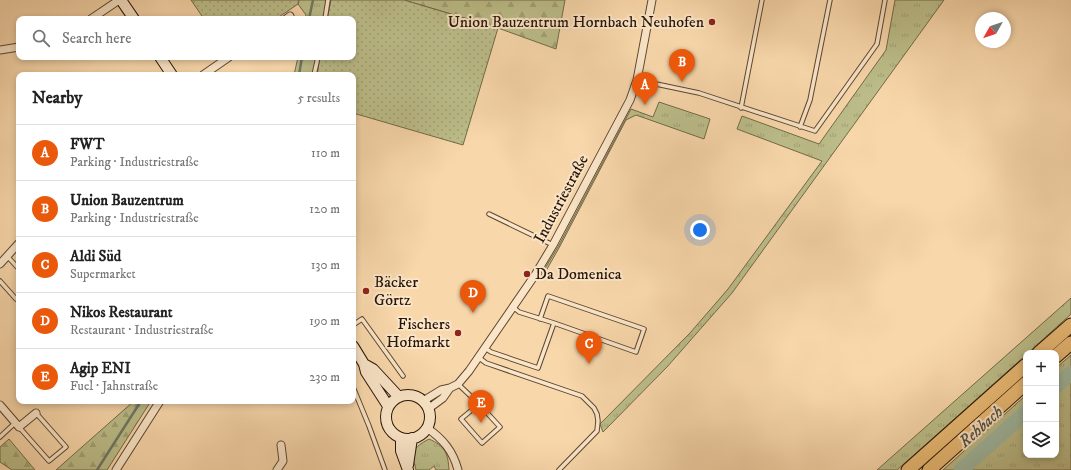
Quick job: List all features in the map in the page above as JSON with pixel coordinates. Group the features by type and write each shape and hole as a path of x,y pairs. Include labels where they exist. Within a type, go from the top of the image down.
{"highway":[{"path":"1042,350 1071,325"},
{"path":"1059,353 1071,343"},
{"path":"908,470 1023,368"},
{"path":"928,470 1023,386"}],"street":[{"path":"96,16 120,0 132,16"},
{"name":"Industriestraße","path":"426,405 443,398 450,388 458,384 469,371 553,245 630,100 636,80 652,0"},
{"path":"0,50 16,47"},
{"path":"162,60 170,72"},
{"path":"207,72 225,60"},
{"path":"0,264 16,246"},
{"path":"356,351 364,364 366,372 388,406"},
{"path":"364,364 373,369 399,397"},
{"path":"405,395 412,395 426,405 429,422 423,433 412,438 401,438 395,435 387,425 386,419 388,406 393,400 405,395"},
{"path":"116,470 158,404"},
{"path":"0,405 17,425 36,412"},
{"path":"426,428 440,438 450,449 458,470"},
{"path":"401,438 401,450 408,468"},
{"path":"408,468 412,438"},
{"path":"277,470 283,461 281,445"}],"lane":[{"path":"325,16 328,0"},
{"path":"741,108 762,0"},
{"path":"800,126 810,100 830,0"},
{"path":"636,80 699,93 815,131 877,44 885,0"},
{"path":"315,72 317,60"},
{"path":"489,214 553,245"},
{"path":"7,256 16,266"},
{"path":"0,281 16,299"},
{"path":"513,307 519,312 636,352 644,329 548,296 540,319"},
{"path":"356,323 362,319 403,376"},
{"path":"485,348 491,352 538,368 554,323"},
{"path":"478,357 486,363 582,396 594,408 598,421 597,430 559,470"},
{"path":"458,384 479,404 500,427 482,443 461,419 479,404"},
{"path":"356,394 385,470"},
{"path":"0,437 17,425 49,461 66,447 36,412"}],"green space":[{"path":"191,0 299,0 298,4 280,16 202,16"},
{"path":"299,0 331,0 328,16 306,16 298,4"},
{"path":"331,0 404,0 498,28 463,145 356,114 356,72 318,72 320,60 356,60 356,16 328,16"},
{"path":"404,0 565,0 556,49 498,28"},
{"path":"895,0 944,0 732,293 667,367 603,432 600,424 690,333 728,289 822,161 737,129 742,116 819,144 886,50"},
{"path":"297,60 320,60 318,72 295,72"},
{"path":"659,102 710,119 704,139 636,115 626,120 559,248 543,276 541,275 558,247 631,109 653,117"},
{"path":"1071,298 1071,314 1031,350 1023,350 1023,358 897,470 877,470"},
{"path":"1071,355 1071,470 943,470 1023,398 1023,458 1059,458 1059,365"},
{"path":"131,404 149,404 107,470 56,470"},
{"path":"9,439 35,470 12,470 0,462 0,447"},
{"path":"429,439 439,444 445,451 448,459 449,470 436,470 434,466 429,470 416,470 413,455 414,451 419,445"}],"waterway":[{"path":"310,16 313,0"},
{"path":"300,72 302,60"},
{"name":"Rehbach","path":"1059,383 1071,373"},
{"path":"97,470 139,404"},
{"name":"Rehbach","path":"961,470 1023,415"}],"place":[{"name":"Union Bauzentrum Hornbach Neuhofen","path":"712,22"},
{"name":"Union Bauzentrum","path":"682,82"},
{"name":"FWT","path":"645,105"},
{"name":"Da Domenica","path":"527,274"},
{"name":"Bäcker Görtz","path":"366,291"},
{"name":"Nikos Restaurant","path":"473,313"},
{"name":"Fischers Hofmarkt","path":"458,333"},
{"name":"Aldi Süd","path":"589,364"},
{"name":"Agip ENI","path":"481,423"}]}
